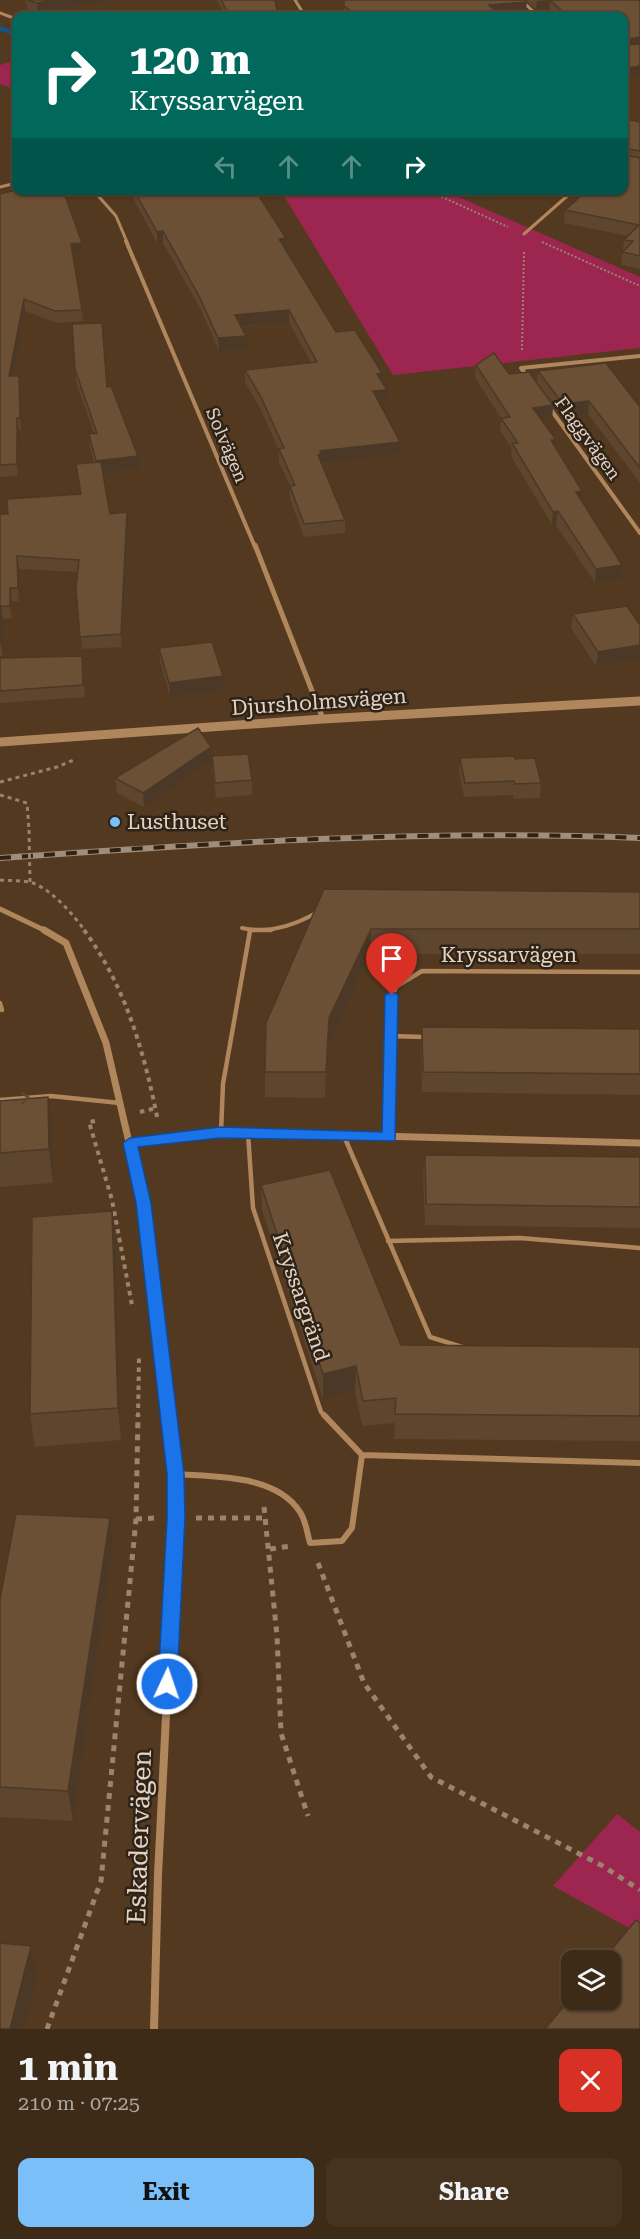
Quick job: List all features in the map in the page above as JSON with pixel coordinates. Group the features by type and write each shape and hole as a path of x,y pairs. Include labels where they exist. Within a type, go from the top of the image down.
{"street":[{"path":"521,0 534,12"},
{"name":"Solvägen","path":"97,195 116,216 247,526 322,719"},
{"path":"524,234 568,195"},
{"name":"Flaggvägen","path":"521,368 640,356"},
{"path":"521,368 528,378"},
{"name":"Flaggvägen","path":"548,406 640,533"},
{"name":"Djursholmsvägen","path":"0,742 322,719 640,701"},
{"name":"Eskadervägen","path":"0,909 34,924 66,943 106,1043 143,1203 175,1474 176,1518 158,1875 154,2029"},
{"path":"130,1143 220,1132 640,1143"}],"lane":[{"path":"242,928 250,931 299,924 325,907"},
{"path":"220,1132 223,1084 250,931"},
{"name":"Kryssarvägen","path":"389,1138 392,995 398,986 422,971 640,972"},
{"path":"0,1003 2,1010"},
{"path":"391,1036 427,1037"},
{"path":"0,1100 51,1096 120,1103"},
{"name":"Kryssargränd","path":"248,1133 253,1208 321,1412 362,1455"},
{"path":"344,1136 430,1337 467,1349"},
{"path":"388,1241 520,1238 640,1248"},
{"path":"175,1474 239,1479 285,1495 300,1512 310,1543 342,1541 351,1528 362,1455 640,1463"}],"path":[{"path":"521,368 524,234"},
{"path":"0,782 74,761 79,754 79,737"},
{"path":"0,795 27,803 30,882"},
{"path":"134,1316 112,1200 89,1122 156,1108"},
{"path":"47,2029 101,1881 136,1519 139,1351"},
{"path":"261,1487 277,1636 281,1733 308,1816"},
{"path":"136,1519 266,1518"},
{"path":"319,1565 364,1683 430,1777 601,1865 640,1890"}],"shaded area":[{"path":"12,61 12,88 0,84 0,65"},
{"path":"283,195 454,195 640,277 640,348 393,375"},
{"path":"617,1814 640,1832 640,1934 553,1886"}],"building":[{"path":"27,0 57,0 37,3"},
{"path":"221,0 275,0 278,12 228,12"},
{"path":"344,0 525,0 527,2 489,5 496,12 352,12 344,6"},
{"path":"550,0 640,0 640,37 628,39 628,12 564,12"},
{"path":"640,44 640,66 628,68 628,45"},
{"path":"628,120 640,122 640,151 628,149"},
{"path":"628,156 640,158 640,256 623,252 633,241 624,240 639,225 565,210 582,195 628,195"},
{"path":"12,191 12,195 65,195 82,243 71,244 82,310 55,311 24,299 9,376 19,376 20,418 17,418 17,464 0,465 0,194"},
{"path":"137,195 258,195 286,238 279,239 336,332 355,330 382,373 377,374 387,390 373,391 400,442 320,451 321,454 318,455 345,520 304,524 290,486 295,485 279,449 284,448 261,397 245,370 317,362 289,310 235,315 246,336 218,338 199,296 163,231 157,232"},
{"path":"102,323 107,387 111,386 138,456 96,461 89,434 97,433 75,369 72,324"},
{"path":"494,353 509,374 529,372 553,405 533,408 556,440 551,440 582,491 576,492 622,565 596,569 558,511 553,512 512,443 518,443 501,418 510,417 476,365"},
{"path":"606,363 640,407 640,468 589,401 563,404 538,371"},
{"path":"101,462 110,514 127,512 121,634 80,637 76,589 79,560 17,556 18,588 10,588 10,606 1,606 0,643 0,514 8,514 7,499 81,494 76,464"},
{"path":"627,606 640,625 640,645 598,652 573,614"},
{"path":"212,642 223,676 169,683 159,648"},
{"path":"82,656 83,685 0,691 0,658"},
{"path":"198,728 211,747 143,793 115,778"},
{"path":"248,754 252,780 215,783 212,756"},
{"path":"514,756 515,759 535,758 541,783 515,784 514,781 465,783 460,758"},
{"path":"324,889 640,892 640,929 371,929 329,1018 326,1072 265,1072 266,1023"},
{"path":"422,1027 640,1029 640,1074 423,1072"},
{"path":"48,1097 49,1149 0,1153 0,1101"},
{"path":"425,1155 640,1157 640,1207 426,1204"},
{"path":"330,1170 401,1345 640,1347 640,1416 395,1414 396,1398 363,1401 356,1366 323,1374 261,1185"},
{"path":"112,1211 118,1408 30,1414 32,1217"},
{"path":"16,1514 110,1518 68,1791 0,1787 0,1599"},
{"path":"636,1920 640,1923 640,2029 545,2029 561,2010 621,2010 621,1950 611,1950"},
{"path":"0,1943 31,1946 10,2029 0,2029"}],"waterway":[{"path":"0,28 12,32"}],"railway":[{"path":"0,858 160,847 400,836 640,838"}],"place":[{"name":"Lusthuset","path":"115,822"}],"route":[{"path":"167,1684 176,1518 175,1474 143,1203 130,1143 220,1132 389,1138 392,995"}]}
